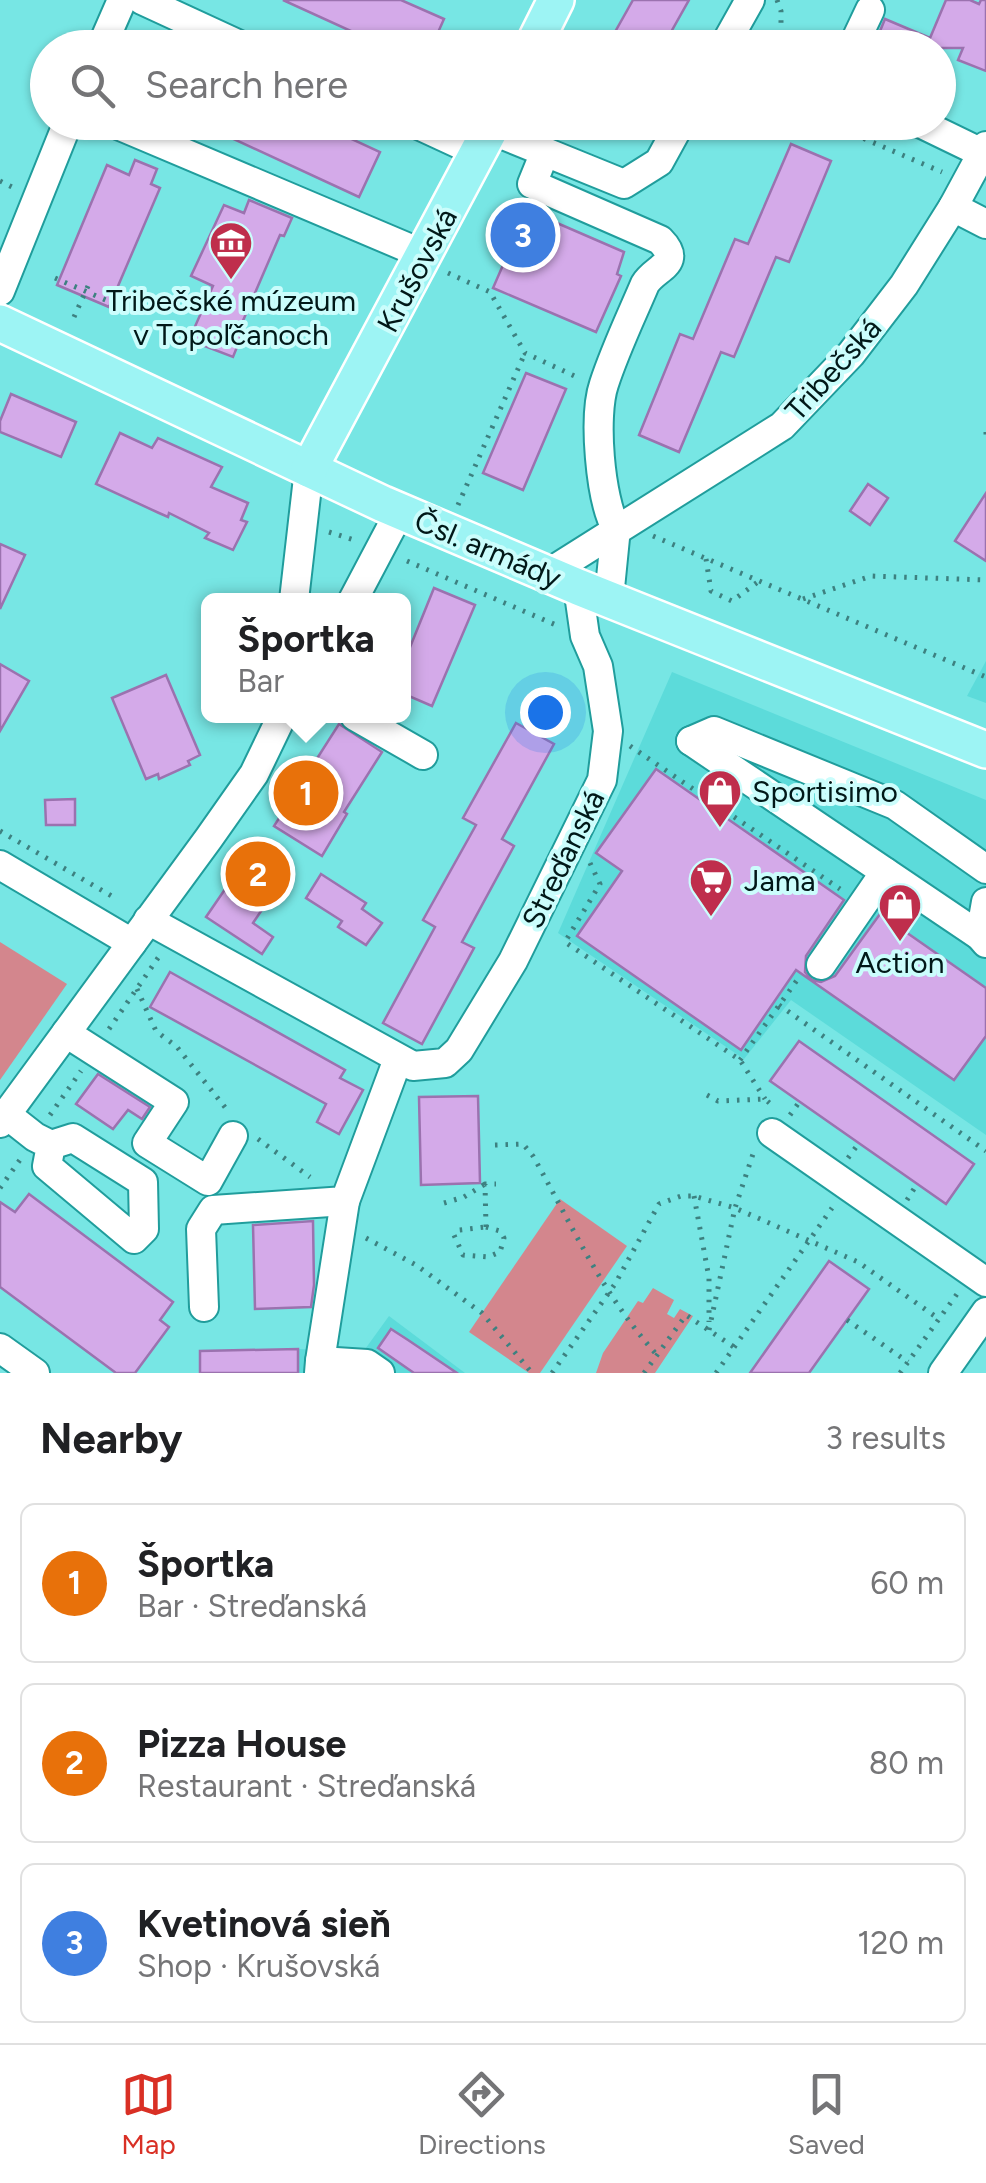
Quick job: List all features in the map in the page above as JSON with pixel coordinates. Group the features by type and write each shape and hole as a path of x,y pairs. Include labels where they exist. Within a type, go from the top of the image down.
{"main road":[{"path":"538,30 548,3"},
{"name":"Krušovská","path":"309,469 435,264 486,140"},
{"name":"Čsl. armády","path":"0,323 400,511 986,750"}],"street":[{"path":"109,30 122,0"},
{"path":"142,0 207,30"},
{"path":"733,30 750,0"},
{"path":"861,30 870,10"},
{"path":"956,138 984,149"},
{"path":"0,290 61,140"},
{"path":"152,140 435,264"},
{"path":"505,140 624,184 659,162 671,140"},
{"name":"Tribečská","path":"578,586 616,528 782,426 851,354 904,285 984,149"},
{"path":"546,152 532,184 660,240 670,257 660,272 650,274 602,388 600,450 606,510 616,528 578,586"},
{"path":"953,207 986,224"},
{"path":"295,593 309,469"},
{"path":"356,593 400,511"},
{"name":"Streďanská","path":"0,865 413,1066 430,1067 446,1062 459,1050 512,962 602,780 608,731 598,666 585,636 578,586"},
{"path":"38,1148 3,1119 254,774 279,723"},
{"path":"367,723 423,756"},
{"path":"986,869 895,805 714,731 692,742 983,940 986,902"},
{"path":"811,969 884,872"},
{"path":"66,1033 174,1102 147,1143 208,1181 238,1127"},
{"path":"380,1373 367,1364 320,1361 343,1215 398,1058"},
{"path":"772,1134 980,1277"},
{"path":"204,1308 201,1229 213,1210 343,1215"},
{"path":"944,1373 986,1312"},
{"path":"0,1348 35,1373"}],"path":[{"path":"777,0 782,11 781,30"},
{"path":"868,140 951,176"},
{"path":"0,181 12,187"},
{"path":"435,264 490,292 525,353 602,388"},
{"path":"55,278 138,314"},
{"path":"74,316 87,289"},
{"path":"457,508 525,353"},
{"path":"322,530 366,543"},
{"path":"646,533 986,677"},
{"path":"706,558 711,591 732,600 759,581"},
{"path":"407,561 569,630"},
{"path":"803,599 871,576 986,580"},
{"path":"636,749 849,895"},
{"path":"0,830 115,898"},
{"path":"600,884 565,942 740,1060 765,1099"},
{"path":"740,1060 811,969"},
{"path":"137,988 156,1030 177,1047 238,1127 343,1215 482,1313 532,1373"},
{"path":"780,1005 986,1151"},
{"path":"708,1330 735,1208 758,1140 772,1134"},
{"path":"495,1145 523,1144 533,1156 609,1294 657,1355"},
{"path":"0,1188 38,1148"},
{"path":"444,1204 485,1184 496,1184"},
{"path":"485,1184 486,1228"},
{"path":"716,1373 847,1186"},
{"path":"552,1373 609,1294 659,1204 681,1196 735,1208 858,1262 939,1319"},
{"path":"694,1196 709,1278 708,1330"},
{"path":"486,1228 500,1231 504,1238 500,1252 488,1257 464,1256 454,1235 460,1230 486,1228"},
{"path":"900,1373 939,1319 980,1277"},
{"path":"644,1373 686,1315 734,1347"},
{"path":"847,1320 908,1362"}],"shaded area":[{"path":"986,661 986,703 967,696"},
{"path":"672,672 986,800 986,1135 791,1000 744,1059 558,933"},
{"path":"0,942 67,984 0,1080"},
{"path":"560,1199 627,1246 540,1373 529,1373 469,1332"},
{"path":"653,1288 674,1300 667,1314 674,1318 680,1309 693,1316 655,1373 596,1373 603,1353 638,1301 643,1303"},
{"path":"389,1316 465,1373 298,1373 298,1349 363,1352"}],"building":[{"path":"283,0 401,0 444,19 439,30 349,30"},
{"path":"633,0 689,0 672,30 616,30"},
{"path":"946,0 979,4 986,0 986,71 958,60 963,48 956,48 956,30 933,30"},
{"path":"885,19 911,30 880,30"},
{"path":"236,140 354,140 380,152 359,197"},
{"path":"791,144 831,161 789,262 776,257 734,357 721,352 679,452 639,435 680,334 693,339 735,239 748,244"},
{"path":"135,160 157,169 151,184 160,188 109,307 57,285 107,165 129,175"},
{"name":"Tribečské múzeum v Topoľčanoch","path":"249,200 292,218 284,236 280,235 239,330 243,332 233,357 189,340 213,286 191,276 224,205 244,213"},
{"path":"527,210 624,252 617,274 621,276 596,332 493,288"},
{"path":"526,373 566,389 523,490 483,473"},
{"path":"11,394 76,422 61,457 0,432 0,421"},
{"path":"120,433 152,448 158,438 222,467 211,487 248,503 241,520 247,522 233,550 205,538 209,533 169,513 168,517 96,484"},
{"path":"868,484 888,498 870,525 850,511"},
{"path":"986,493 986,561 955,541"},
{"path":"0,544 25,555 0,609"},
{"path":"434,588 475,605 432,706 411,697 411,645"},
{"path":"0,664 29,681 0,731"},
{"path":"166,675 200,755 188,761 190,765 159,779 158,774 146,779 112,698"},
{"path":"516,723 554,744 502,839 514,846 462,942 474,948 422,1044 383,1023 435,927 423,920 476,825 463,818"},
{"path":"339,724 382,752 322,856 274,826"},
{"name":"Jama","path":"656,769 844,900 806,956 805,972 812,980 821,982 835,976 880,914 986,988 986,1036 954,1080 796,970 741,1050 577,936 622,871 596,853"},
{"path":"75,799 75,825 46,825 45,800"},
{"path":"241,866 276,889 253,923 273,937 262,954 206,917"},
{"path":"321,874 366,903 362,909 382,923 366,945 338,927 342,921 306,898"},
{"path":"170,972 345,1070 340,1078 363,1090 339,1134 317,1122 326,1104 150,1007"},
{"path":"799,1041 974,1164 946,1204 770,1081"},
{"path":"98,1074 150,1107 142,1119 128,1110 113,1129 76,1104"},
{"path":"478,1096 480,1183 421,1185 419,1097"},
{"path":"29,1194 173,1302 160,1320 169,1327 135,1373 116,1373 0,1287 0,1202 15,1212"},
{"path":"313,1221 311,1307 255,1309 253,1225"},
{"path":"829,1261 869,1289 809,1373 750,1373"},
{"path":"391,1329 457,1373 414,1373 378,1348"},
{"path":"298,1349 298,1373 200,1373 200,1351"}],"place":[{"name":"Kvetinová sieň","path":"523,235"},
{"name":"Tribečské múzeum v Topoľčanoch","path":"231,281"},
{"name":"Športka","path":"306,793"},
{"name":"Sportisimo","path":"720,829"},
{"name":"Pizza House","path":"258,874"},
{"name":"Jama","path":"711,918"},
{"name":"Action","path":"900,943"}]}
